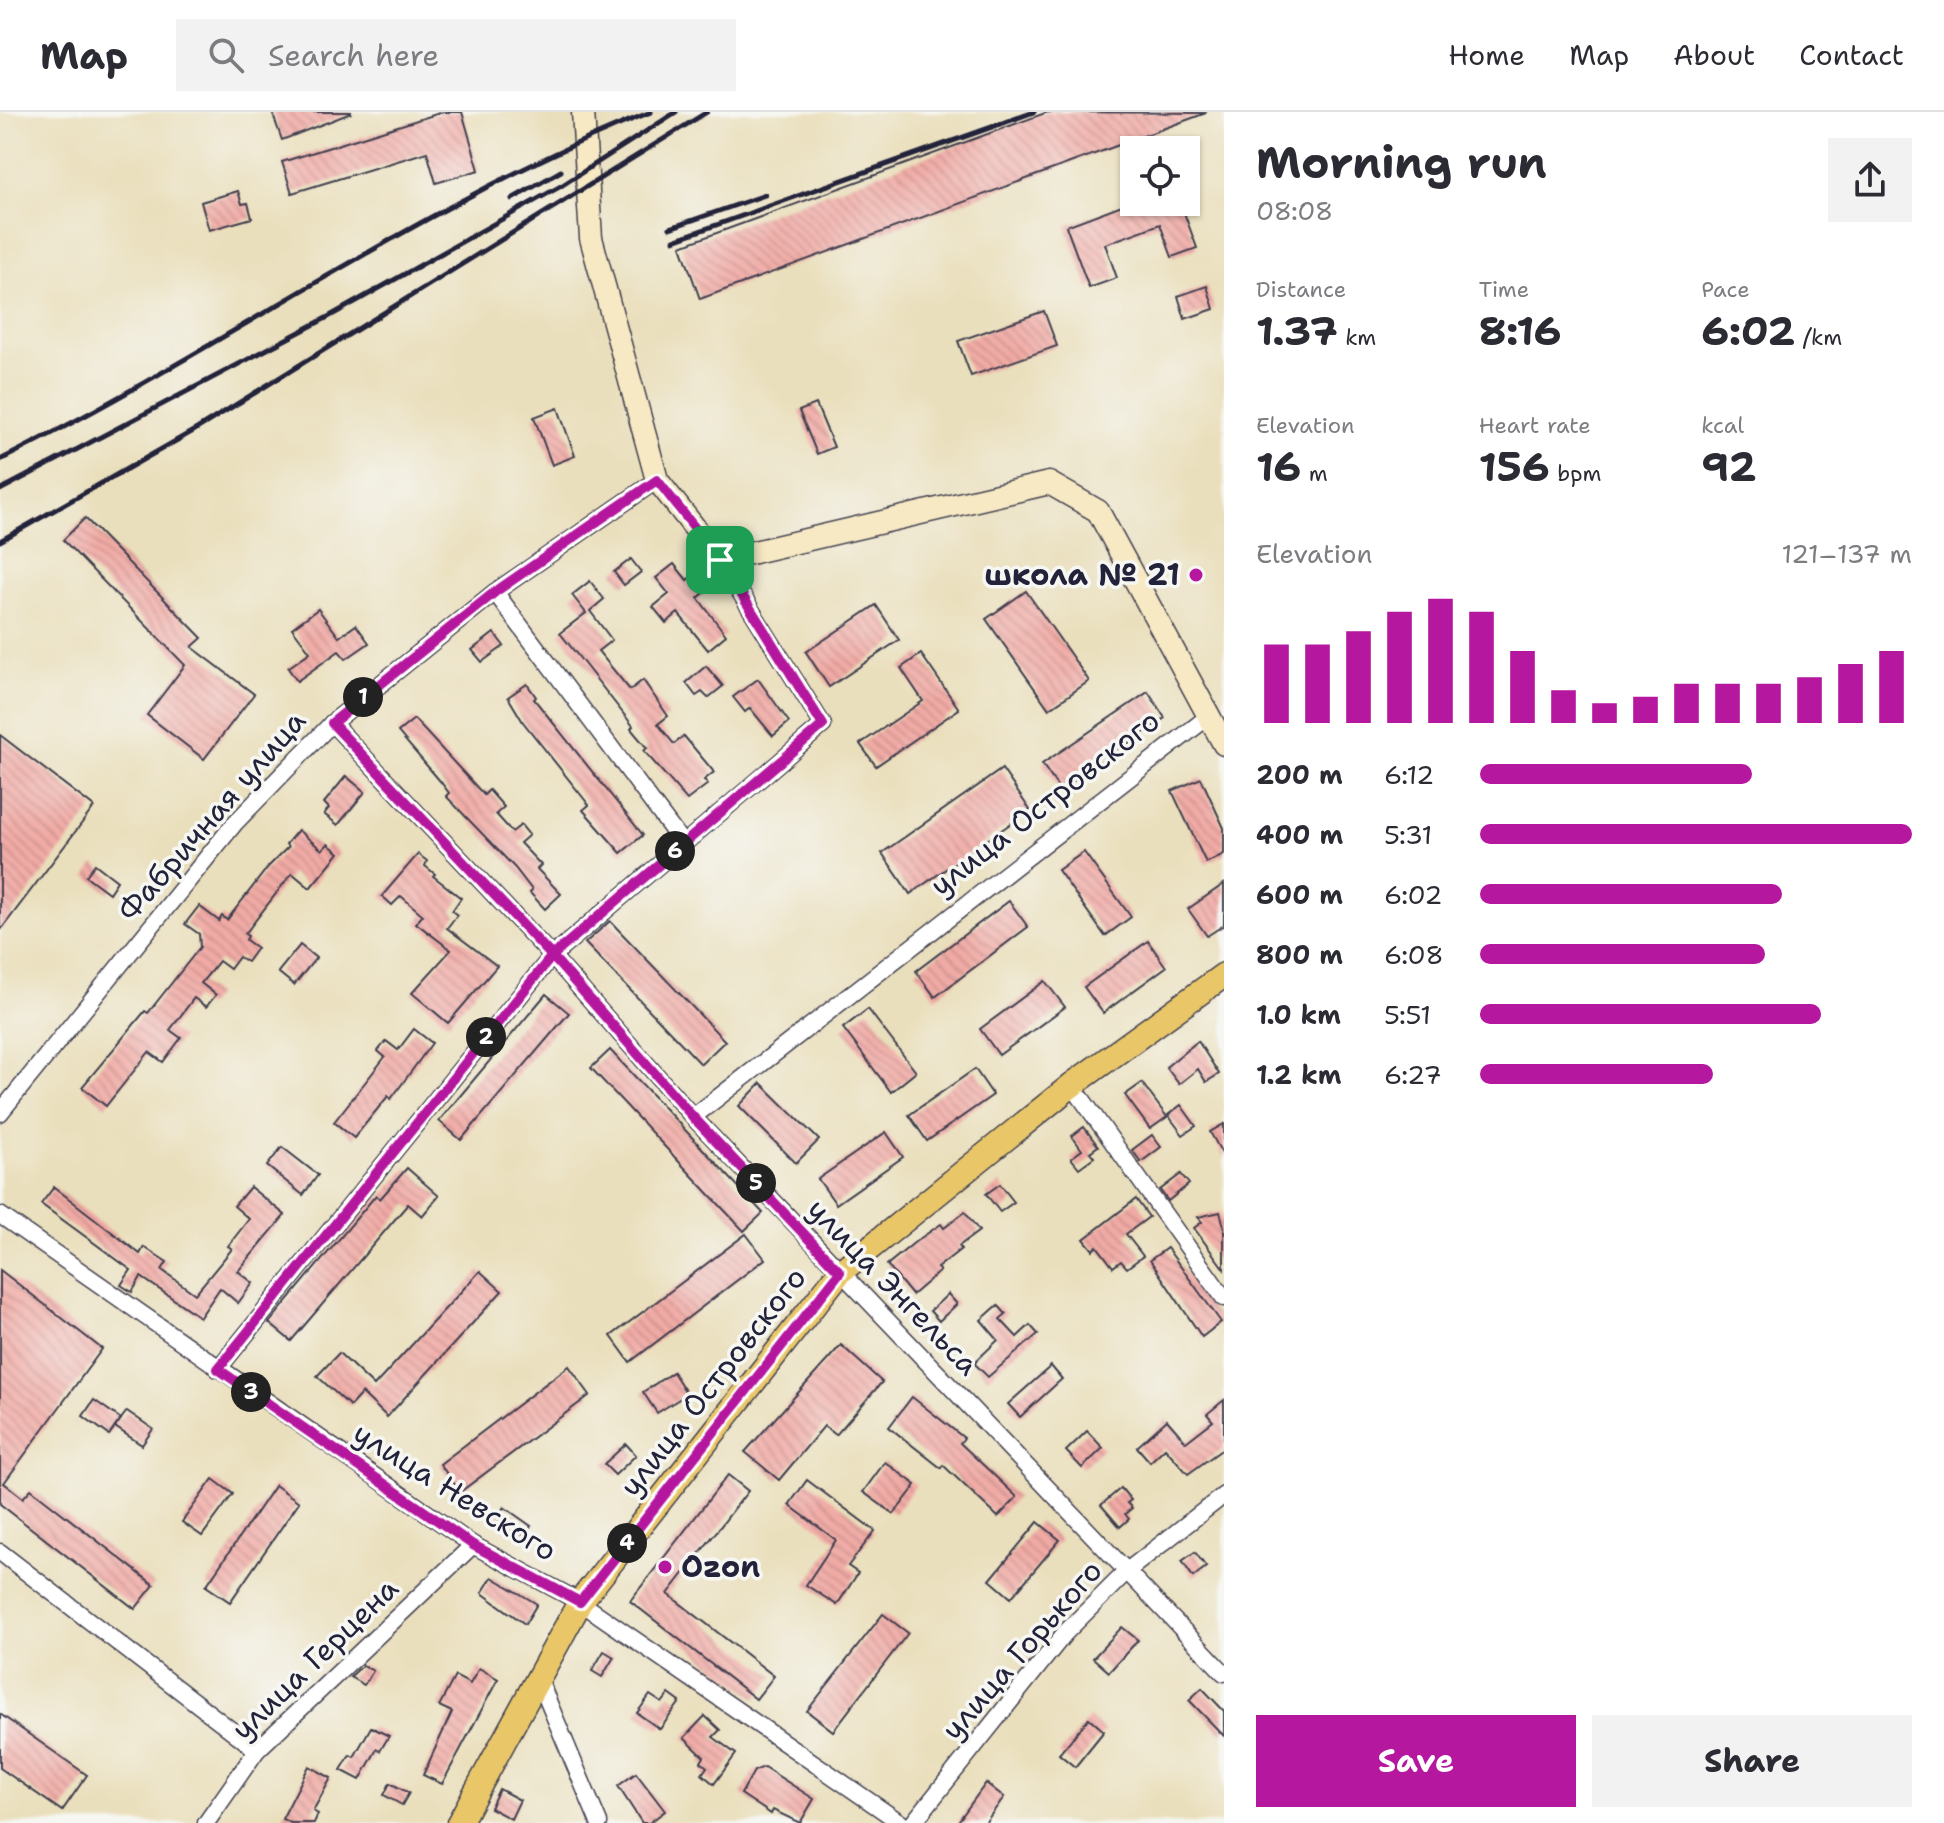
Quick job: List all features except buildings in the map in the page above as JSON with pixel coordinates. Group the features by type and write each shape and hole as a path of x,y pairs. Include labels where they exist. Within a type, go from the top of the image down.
{"main road":[{"name":"улица Островского","path":"459,1823 540,1682 580,1602 840,1272 1072,1085 1224,975"}],"street":[{"path":"218,1369 552,956 823,725 720,560 657,480 591,238 583,112"},
{"name":"Фабричная улица","path":"0,1113 235,823 332,723 495,592 657,480"},
{"path":"720,560 1049,483 1098,511 1224,744"},
{"path":"495,592 683,844"},
{"name":"улица Островского","path":"693,1117 1209,716"},
{"name":"улица Энгельса","path":"332,723 552,956 693,1117 1224,1673"},
{"path":"1072,1085 1224,1298"},
{"name":"улица Невского","path":"0,1215 473,1545 580,1602 901,1823"},
{"name":"улица Горького","path":"913,1823 1065,1633 1127,1571 1224,1495"},
{"name":"улица Герцена","path":"206,1823 257,1750 473,1545"},
{"path":"0,1552 257,1750"},
{"path":"540,1682 599,1823"}],"railway":[{"path":"0,460 82,417 484,189 566,148 651,112"},
{"path":"0,490 330,316 561,186 676,112"},
{"path":"0,541 195,430 707,112"},
{"path":"674,240 1034,112"},
{"path":"512,199 561,171"},
{"path":"670,228 765,195"}],"place":[{"name":"школа № 21","path":"1196,575"},
{"name":"Ozon","path":"665,1567"}],"route":[{"path":"720,560 657,480 495,592 332,723 552,956 218,1369 473,1545 580,1602 840,1272 693,1117 552,956 823,725 720,560"}]}
